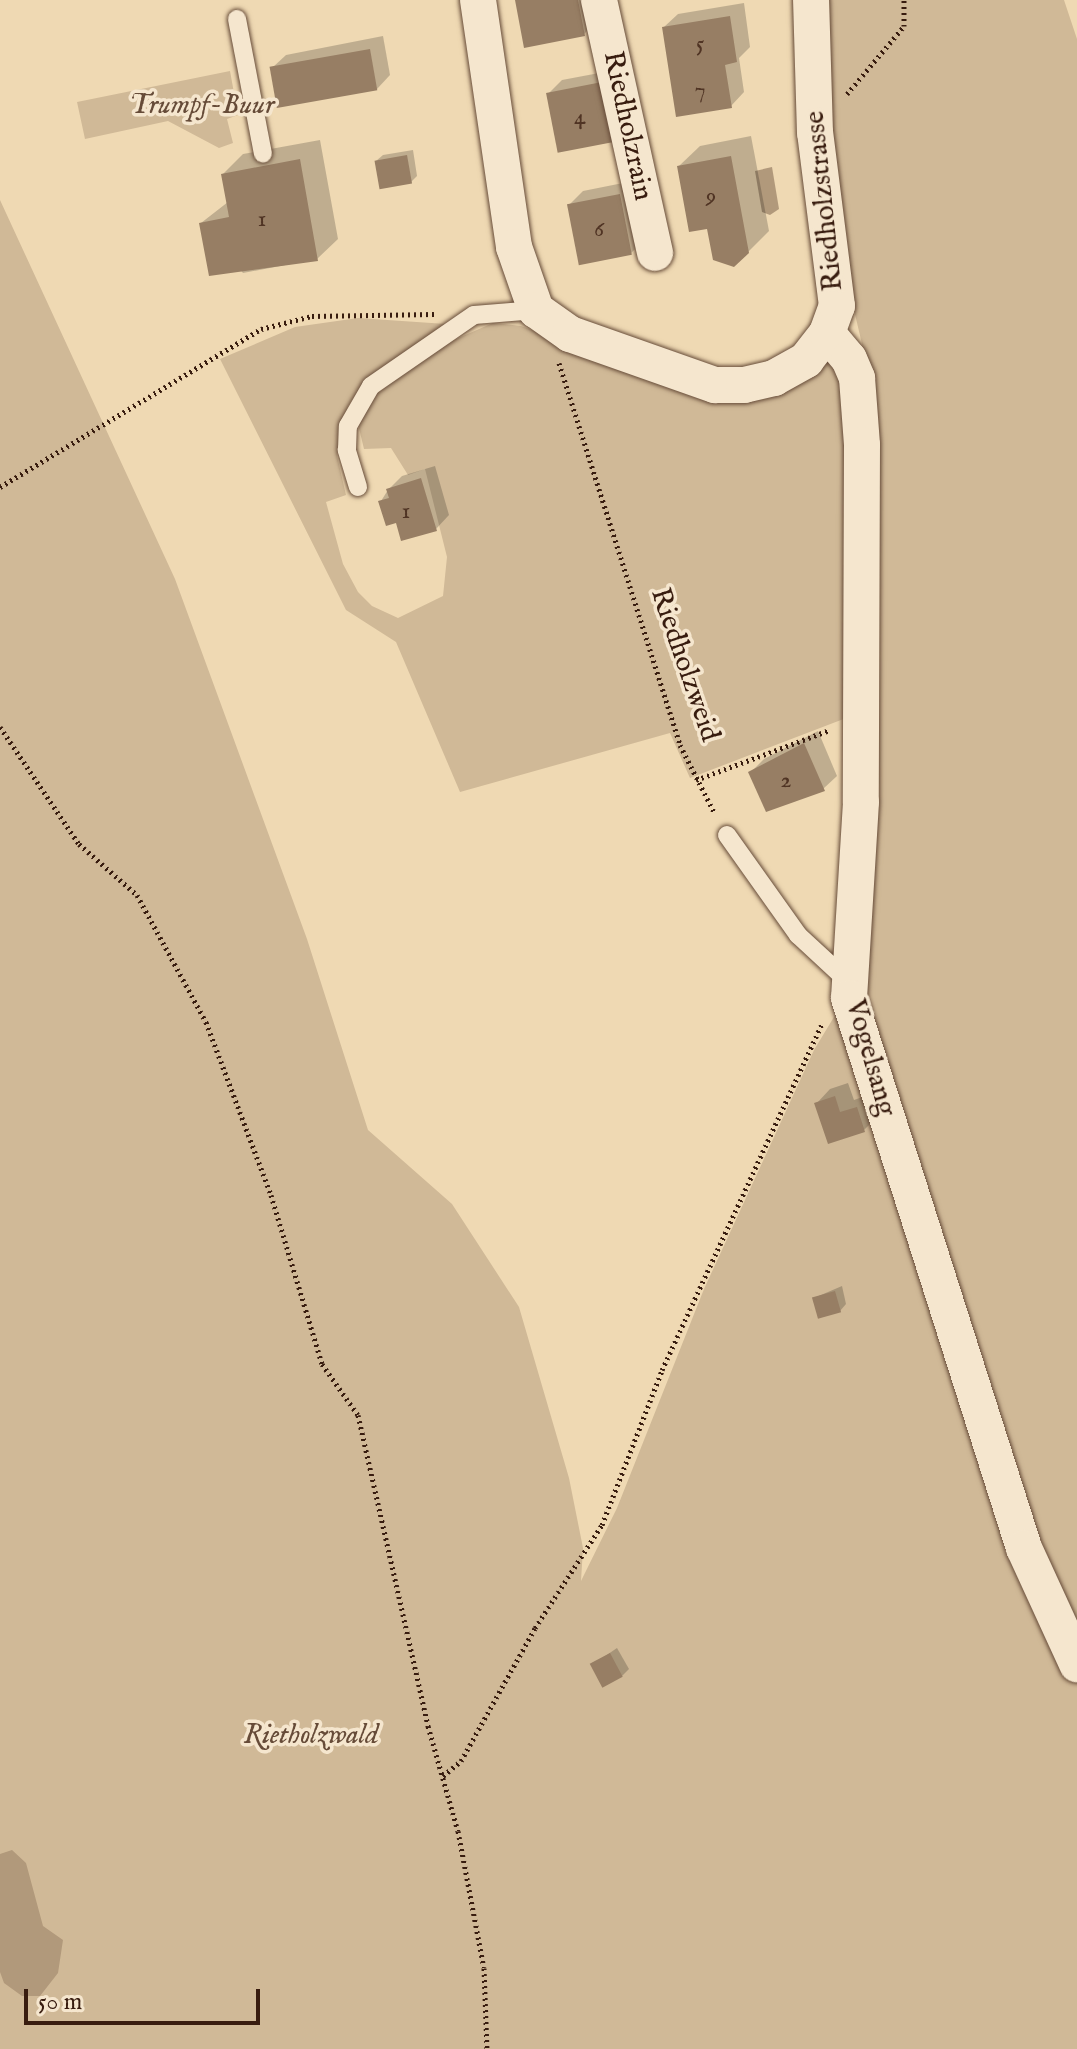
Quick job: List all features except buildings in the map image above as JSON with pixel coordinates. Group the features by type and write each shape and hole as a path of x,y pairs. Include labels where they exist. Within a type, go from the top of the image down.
{"street":[{"path":"478,0 514,247 542,317"},
{"name":"Riedholzrain","path":"599,0 655,253"},
{"name":"Riedholzstrasse","path":"542,317 715,385 774,378 806,360 827,333 837,306 815,133 811,0"},
{"name":"Vogelsang","path":"827,333 849,359 857,378 862,445 862,718 849,982 859,1038 1024,1548 1077,1664"}],"lane":[{"path":"237,19 263,154"},
{"path":"358,487 347,450 356,406 393,370 474,315 542,317"},
{"path":"727,835 798,935 849,982"}],"path":[{"path":"815,133 904,26 904,0"},
{"path":"0,487 261,329 291,319 359,312 474,315"},
{"name":"Riedholzweid","path":"542,317 680,745 727,835"},
{"path":"696,780 862,718"},
{"path":"0,727 79,844 137,895 206,1022 271,1195 322,1364 358,1415 443,1776 484,1968 487,2049"},
{"path":"443,1776 461,1761 535,1628 602,1525 662,1370 807,1052 849,982"}],"green space":[{"path":"829,0 1064,0 1077,39 1077,1636 1036,1556 862,1030 866,361 834,225"},
{"name":"Trumpf-Buur","path":"230,71 238,115 227,119 233,143 219,148 168,121 85,139 77,102"},
{"name":"Rietholzwald","path":"0,200 175,579 307,939 368,1130 452,1204 519,1307 569,1478 583,1548 581,1581 617,1508 704,1289 814,1050 837,1012 1077,1674 1077,2049 0,2049"},
{"path":"358,318 446,324 362,385 348,406 337,456 346,495 326,502 343,564 358,592 372,606 398,618 443,596 447,557 425,469 408,475 391,448 364,449 358,424 372,398 433,349 493,323 521,326 709,395 827,362 845,369 854,715 690,778 670,733 460,792 396,642 346,610 220,359 295,327"}],"shaded area":[{"path":"772,167 779,209 770,215 762,212 755,171"},
{"path":"12,1850 26,1863 43,1926 63,1940 58,1973 40,1996 22,1996 4,1983 0,1972 0,1854"}]}
